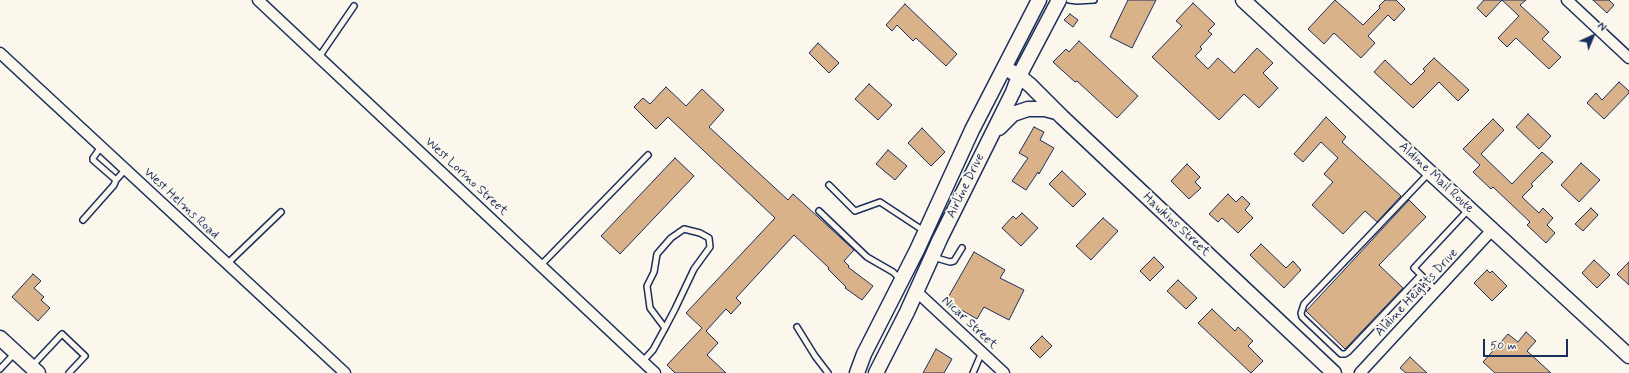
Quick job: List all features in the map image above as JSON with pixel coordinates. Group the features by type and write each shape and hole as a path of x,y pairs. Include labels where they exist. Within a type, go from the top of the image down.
{"main road":[{"name":"Airline Drive","path":"856,373 864,354 902,280 972,130 1039,0"},
{"name":"Airline Drive","path":"876,373 917,292 932,257 989,138 1059,0"},
{"name":"Aldine Mail Route","path":"1243,0 1629,356"},
{"name":"Hawkins Street","path":"1005,68 1020,76 1056,112 1334,373"},
{"path":"989,138 1012,114 1028,109 1044,109 1056,112"},
{"path":"0,338 35,370"}],"street":[{"name":"West Lorino Street","path":"258,0 656,373"},
{"path":"1567,0 1629,58"},
{"name":"West Helms Road","path":"0,53 345,373"},
{"name":"Aldine Heights Drive","path":"1360,373 1492,230"},
{"name":"Nicar Street","path":"917,292 1004,373"}],"lane":[{"path":"1069,0 1094,0"},
{"path":"318,57 354,6"},
{"path":"101,147 93,160 116,180"},
{"path":"541,265 648,155"},
{"path":"83,220 114,185 116,180 125,170"},
{"path":"1421,275 1348,352 1344,354 1341,354 1302,318 1301,313 1304,304 1430,172"},
{"path":"829,185 855,210 880,202 925,231"},
{"path":"1436,290 1414,268 1469,209"},
{"path":"227,264 281,212"},
{"path":"819,212 867,257 893,272 902,280"},
{"path":"642,361 653,350 665,328 694,269 710,247 709,238 700,233 684,229 671,238 657,254 654,272 647,286 650,308 665,328"},
{"path":"932,257 950,262 954,261 962,248"},
{"path":"797,327 814,356 828,373"},
{"path":"35,370 62,334 85,356 69,373"},
{"path":"974,373 982,352"},
{"path":"0,369 15,353"}],"building":[{"path":"1128,0 1156,0 1132,48 1110,37"},
{"path":"1335,0 1363,25 1380,8 1379,6 1385,0 1396,0 1405,9 1394,21 1388,15 1368,36 1375,43 1361,58 1334,33 1324,44 1308,29"},
{"path":"1484,0 1502,0 1486,17 1477,8"},
{"path":"1502,0 1526,0 1520,5 1549,32 1542,39 1561,57 1549,69 1516,38 1507,47 1498,38 1519,16"},
{"path":"1593,0 1609,0 1614,5 1607,13"},
{"path":"1193,3 1215,24 1208,31 1212,34 1200,47 1202,49 1195,56 1208,69 1218,58 1234,73 1257,48 1273,63 1263,73 1278,88 1259,108 1244,94 1219,120 1152,57 1182,26 1176,21"},
{"path":"905,4 957,54 946,66 916,38 913,41 897,25 892,31 886,25"},
{"path":"1070,14 1078,20 1073,27 1064,20"},
{"path":"1079,41 1138,96 1117,118 1077,81 1075,82 1053,62 1066,49 1069,52"},
{"path":"818,43 839,63 829,73 809,53"},
{"path":"1434,58 1469,90 1458,101 1439,82 1413,108 1374,72 1385,60 1411,85 1425,71 1423,69"},
{"path":"1619,82 1629,91 1629,93 1604,119 1587,103 1596,93 1602,100"},
{"path":"869,84 892,105 878,120 855,99"},
{"path":"666,87 686,106 702,89 724,110 709,127 788,200 793,194 854,250 844,261 849,266 848,267 873,286 862,300 845,288 846,287 828,269 829,268 794,235 736,298 741,303 731,314 726,309 706,331 718,343 707,355 726,373 675,373 667,365 702,328 686,313 775,218 668,117 656,129 634,107 643,98 650,104"},
{"path":"1528,114 1551,136 1539,149 1516,127"},
{"path":"1326,117 1346,137 1342,142 1401,196 1377,222 1365,211 1343,234 1312,205 1333,182 1324,174 1338,158 1321,142 1303,162 1294,154"},
{"path":"1493,119 1504,130 1481,154 1512,184 1542,152 1553,162 1531,184 1533,186 1522,197 1539,213 1543,208 1553,218 1547,225 1555,233 1546,243 1527,225 1530,222 1493,187 1491,189 1473,172 1480,165 1463,149"},
{"path":"1034,127 1044,132 1040,140 1054,148 1039,174 1038,172 1026,190 1012,181 1028,158 1019,153"},
{"path":"922,128 945,152 931,166 908,143"},
{"path":"888,150 907,166 895,180 876,164"},
{"path":"675,158 694,176 620,254 601,236"},
{"path":"1581,163 1600,180 1579,202 1561,185"},
{"path":"1187,164 1200,177 1195,182 1201,188 1189,199 1171,181"},
{"path":"1062,171 1086,194 1073,207 1049,184"},
{"path":"1228,194 1236,202 1242,196 1250,204 1245,210 1253,218 1238,233 1222,218 1218,222 1209,214"},
{"path":"1409,200 1426,217 1379,265 1403,288 1345,349 1306,311"},
{"path":"1591,208 1598,215 1583,231 1575,224"},
{"path":"1022,213 1038,228 1021,246 1002,228 1013,216 1016,219"},
{"path":"1103,218 1118,231 1091,260 1076,246"},
{"path":"1261,244 1286,268 1293,261 1301,270 1284,288 1250,255"},
{"path":"974,252 1005,270 1000,278 1024,290 1009,320 984,307 977,319 946,301"},
{"path":"1154,257 1164,267 1150,281 1140,271"},
{"path":"1594,260 1610,275 1597,288 1582,273"},
{"path":"1629,262 1629,285 1617,274"},
{"path":"1487,270 1490,273 1492,271 1507,286 1492,301 1474,283"},
{"path":"33,274 41,281 34,288 44,297 41,300 50,308 38,321 12,297"},
{"path":"1178,280 1197,298 1186,309 1167,291"},
{"path":"1212,309 1235,331 1238,327 1253,341 1248,346 1263,361 1251,373 1198,323"},
{"path":"1526,332 1536,341 1527,351 1551,373 1495,373 1483,362 1508,334 1518,342"},
{"path":"1042,336 1052,346 1040,358 1030,348"},
{"path":"936,349 952,359 944,373 923,373"},
{"path":"1410,357 1427,373 1406,373 1400,368"}]}
